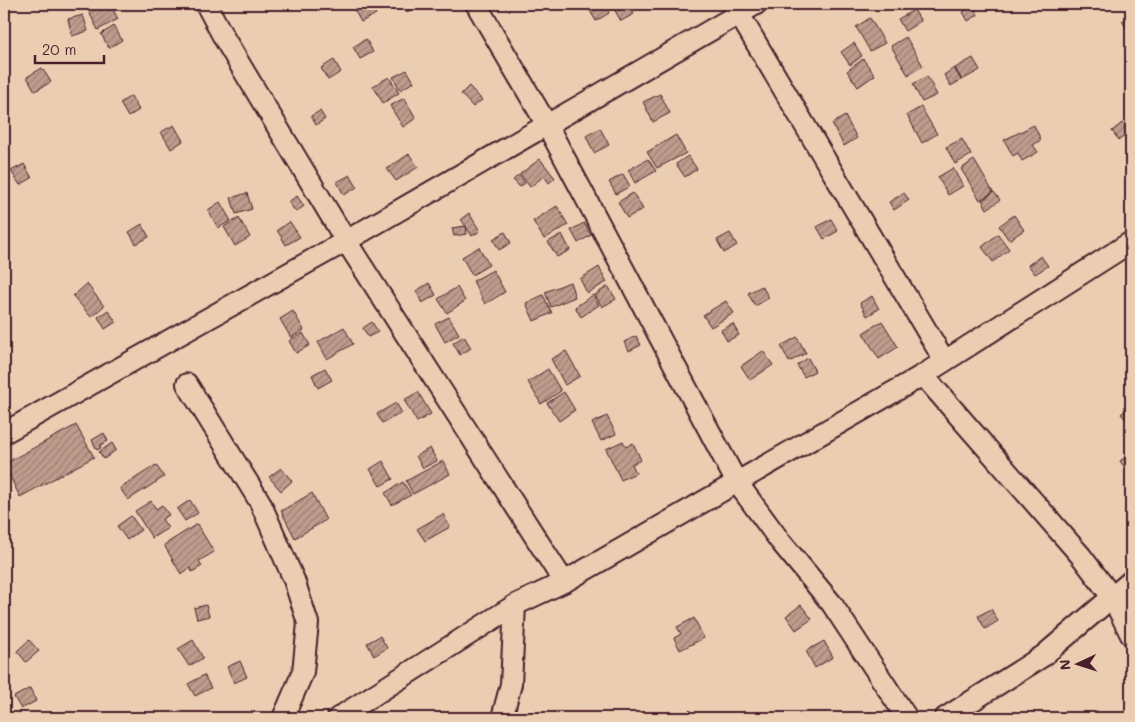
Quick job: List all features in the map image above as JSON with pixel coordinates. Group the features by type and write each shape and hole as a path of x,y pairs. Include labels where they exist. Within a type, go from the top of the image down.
{"street":[{"path":"206,4 224,38 346,241 564,582"},
{"path":"476,4 547,125 736,481 780,542 832,604 907,718"},
{"path":"4,433 346,241 547,125 742,7 944,360"},
{"path":"338,718 515,605 564,582 736,481 923,375 1131,242"},
{"path":"923,375 1081,556 1112,597 1131,635"},
{"path":"187,384 260,502 294,580 308,623 302,672 284,718"},
{"path":"945,718 1043,656 1131,581"},
{"path":"502,718 511,684 515,649 515,605"}],"building":[{"path":"85,4 110,4 118,19 98,30"},
{"path":"351,4 370,4 376,14 361,22"},
{"path":"402,4 421,4 407,12"},
{"path":"586,4 604,4 609,13 596,21"},
{"path":"628,4 634,14 621,21 614,9"},
{"path":"973,6 978,15 968,21 963,12"},
{"path":"914,10 921,21 905,31 898,19"},
{"path":"83,15 88,31 72,36 68,19"},
{"path":"1131,16 1131,35 1122,21"},
{"path":"870,18 885,43 870,51 856,27"},
{"path":"114,26 122,40 109,48 101,34"},
{"path":"906,37 923,66 908,75 891,46"},
{"path":"366,39 373,52 360,59 353,47"},
{"path":"854,43 862,56 850,65 841,52"},
{"path":"973,58 980,70 962,80 955,68"},
{"path":"863,59 875,75 858,87 847,71"},
{"path":"334,60 341,72 328,80 321,68"},
{"path":"42,68 51,82 35,91 27,77"},
{"path":"954,68 961,80 951,86 944,75"},
{"path":"407,70 414,82 400,90 393,77"},
{"path":"927,76 937,95 922,102 913,84"},
{"path":"389,77 399,93 383,103 373,86"},
{"path":"469,86 482,100 473,107 461,94"},
{"path":"660,94 670,113 653,122 643,102"},
{"path":"131,96 139,110 128,117 120,103"},
{"path":"404,98 416,118 403,127 390,106"},
{"path":"921,107 937,134 922,143 907,115"},
{"path":"320,111 325,119 316,125 311,116"},
{"path":"845,116 857,138 844,146 832,124"},
{"path":"1122,123 1129,133 1119,140 1112,131"},
{"path":"174,125 183,141 171,149 161,132"},
{"path":"1034,125 1041,140 1033,145 1038,152 1022,161 1018,153 1013,156 1004,140"},
{"path":"600,128 609,145 594,153 586,136"},
{"path":"676,135 686,153 657,168 647,152"},
{"path":"962,139 971,155 955,164 946,147"},
{"path":"409,154 418,167 396,181 387,169"},
{"path":"688,156 697,169 685,177 676,164"},
{"path":"540,159 555,178 549,183 544,176 530,187 520,174"},
{"path":"648,159 656,171 635,183 628,170"},
{"path":"974,160 993,192 980,200 961,169"},
{"path":"24,164 32,178 20,185 11,171"},
{"path":"953,168 963,186 948,195 938,177"},
{"path":"623,174 630,186 616,194 609,182"},
{"path":"350,175 357,187 344,195 337,182"},
{"path":"519,175 525,183 520,187 513,180"},
{"path":"994,192 1000,200 987,209 982,200"},
{"path":"247,193 252,209 236,214 231,198"},
{"path":"633,193 643,209 627,218 618,202"},
{"path":"904,193 909,200 894,210 889,202"},
{"path":"297,196 304,206 296,212 288,202"},
{"path":"220,202 231,221 218,228 208,210"},
{"path":"557,206 568,225 544,239 533,221"},
{"path":"469,213 480,231 472,236 461,219"},
{"path":"1014,215 1024,230 1009,240 999,226"},
{"path":"239,218 250,237 235,246 224,227"},
{"path":"831,219 838,231 824,239 817,227"},
{"path":"290,222 300,237 286,245 277,230"},
{"path":"584,223 591,235 578,243 571,230"},
{"path":"142,224 149,237 136,244 129,232"},
{"path":"466,226 467,234 454,236 452,228"},
{"path":"505,232 511,243 499,250 493,239"},
{"path":"730,233 737,245 724,253 717,240"},
{"path":"562,234 570,250 557,257 548,242"},
{"path":"998,234 1009,249 993,262 982,247"},
{"path":"479,247 489,265 472,275 462,257"},
{"path":"1041,256 1048,266 1035,274 1028,265"},
{"path":"599,267 607,282 587,293 580,279"},
{"path":"493,270 505,292 485,304 473,281"},
{"path":"570,282 575,297 551,307 545,292"},
{"path":"429,283 436,295 422,303 416,291"},
{"path":"87,284 104,306 91,317 73,296"},
{"path":"608,286 616,299 602,307 595,295"},
{"path":"762,286 769,298 755,306 748,293"},
{"path":"457,287 465,301 447,313 438,299"},
{"path":"543,295 552,313 534,321 526,303"},
{"path":"593,295 599,305 581,317 575,307"},
{"path":"872,296 879,309 867,316 860,303"},
{"path":"726,301 734,313 711,327 703,315"},
{"path":"108,310 116,322 105,329 98,317"},
{"path":"293,311 304,330 291,338 280,319"},
{"path":"449,317 459,334 445,342 435,324"},
{"path":"882,321 898,347 879,359 863,333"},
{"path":"372,322 378,332 368,337 363,328"},
{"path":"733,324 739,335 727,341 721,330"},
{"path":"344,327 353,344 327,359 318,342"},
{"path":"303,333 310,345 296,353 289,341"},
{"path":"464,336 471,348 460,355 453,343"},
{"path":"636,336 641,345 629,351 624,342"},
{"path":"797,337 806,353 789,362 781,346"},
{"path":"566,351 580,376 565,385 551,359"},
{"path":"763,351 773,365 750,380 741,366"},
{"path":"808,358 815,371 804,377 797,365"},
{"path":"325,368 332,380 318,388 312,375"},
{"path":"548,369 561,391 541,404 528,382"},
{"path":"418,392 431,414 417,422 404,400"},
{"path":"564,392 575,410 559,421 547,403"},
{"path":"396,403 402,413 382,423 377,414"},
{"path":"1131,407 1131,425 1121,414"},
{"path":"607,416 616,434 601,441 592,423"},
{"path":"76,425 94,457 20,497 4,464"},
{"path":"104,433 108,441 100,445 101,448 97,450 92,440"},
{"path":"623,441 626,447 633,443 641,460 632,464 636,473 621,480 606,449"},
{"path":"112,443 116,450 104,459 99,452"},
{"path":"430,448 437,461 423,468 416,456"},
{"path":"1131,453 1131,476 1120,461"},
{"path":"383,461 393,479 380,486 370,469"},
{"path":"443,461 450,474 413,494 406,481"},
{"path":"156,465 164,477 128,500 120,488"},
{"path":"281,468 292,481 281,491 269,477"},
{"path":"403,482 411,495 392,505 385,493"},
{"path":"312,493 326,520 295,538 281,511"},
{"path":"190,500 198,513 185,521 177,509"},
{"path":"151,501 156,509 162,505 169,515 162,519 168,528 152,538 135,511"},
{"path":"443,514 450,527 425,541 417,529"},
{"path":"131,516 141,530 127,540 117,526"},
{"path":"197,524 214,552 199,561 202,566 192,572 190,568 181,574 164,545"},
{"path":"206,605 209,616 197,619 194,608"},
{"path":"801,605 812,619 796,630 786,616"},
{"path":"991,609 998,621 985,629 978,616"},
{"path":"694,618 704,638 680,650 674,638 681,634 677,627"},
{"path":"380,636 387,648 374,656 367,643"},
{"path":"29,640 39,651 26,662 17,651"},
{"path":"193,640 203,658 189,666 178,649"},
{"path":"824,641 833,657 815,668 806,651"},
{"path":"240,661 247,677 234,683 227,667"},
{"path":"204,675 211,688 195,696 188,684"},
{"path":"30,688 36,701 21,709 14,697"},
{"path":"690,710 696,718 679,718 679,717"}]}
